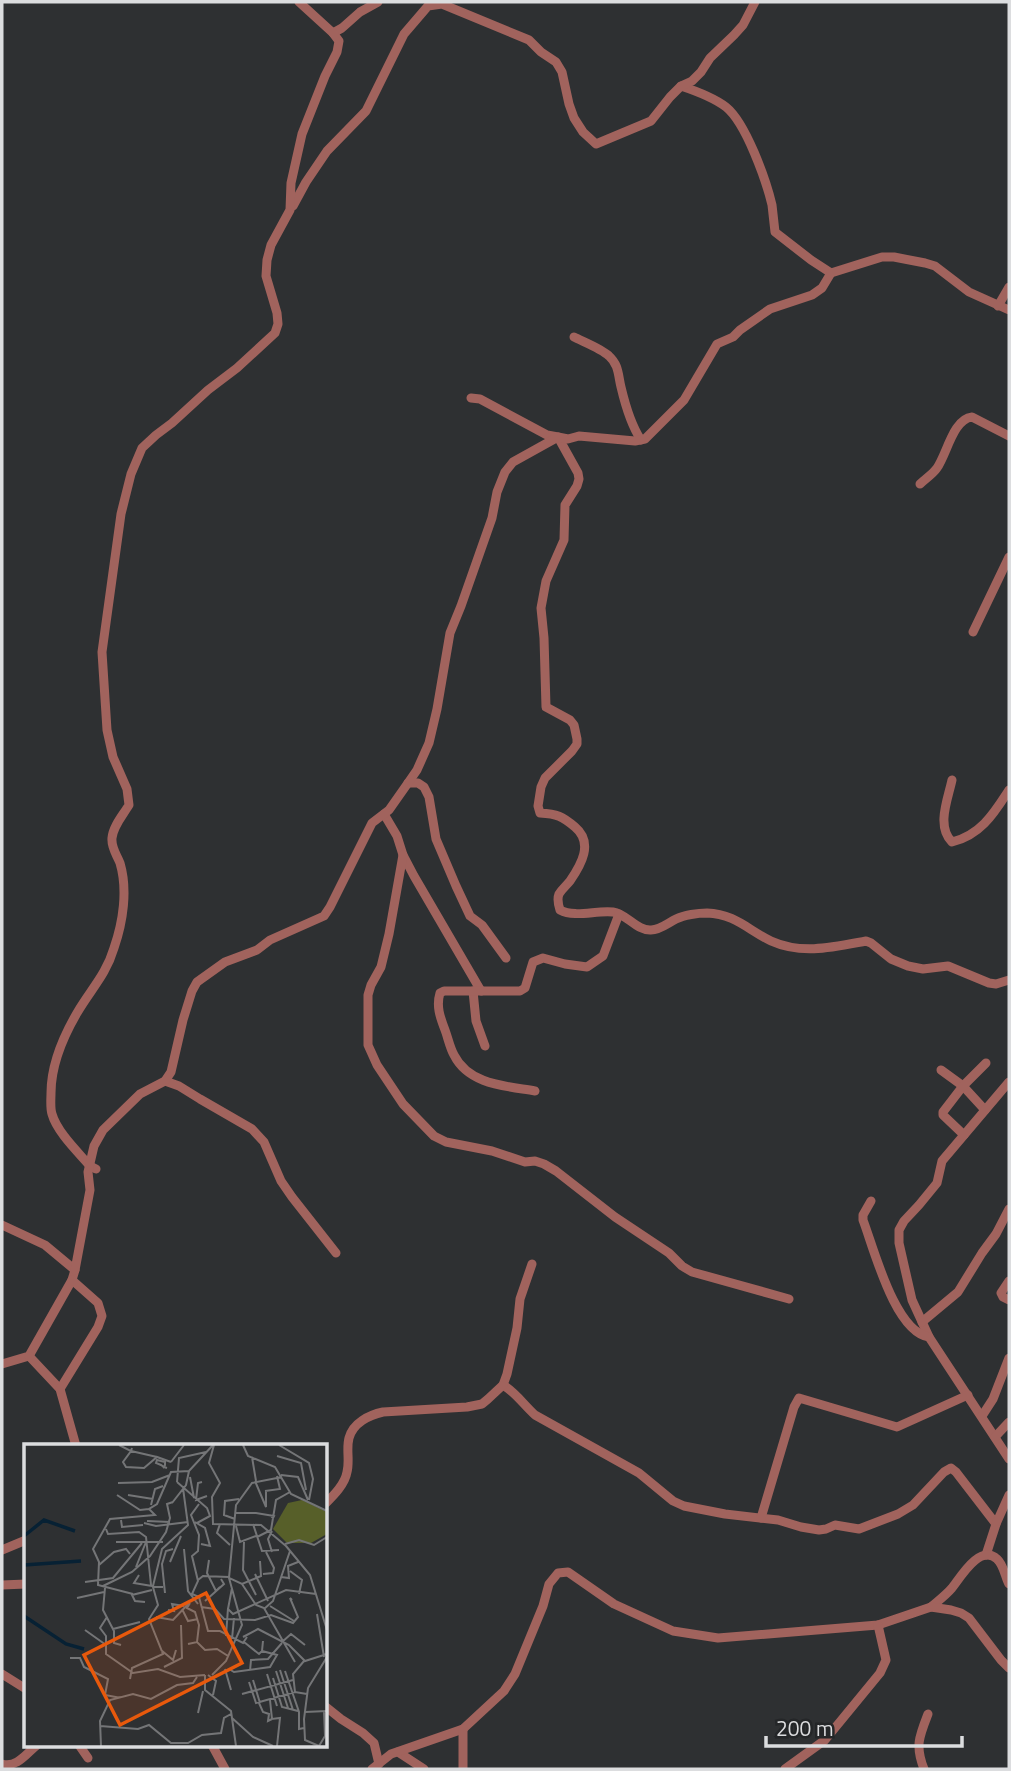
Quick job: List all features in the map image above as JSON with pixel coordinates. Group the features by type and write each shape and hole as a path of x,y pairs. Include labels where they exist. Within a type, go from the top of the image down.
{"street":[{"path":"290,210 291,183 302,134 337,52 339,41 334,33 299,2"},
{"path":"334,33 360,12 378,2"},
{"path":"93,1168 51,1114 51,1089 59,1048 78,1012 103,976 115,947 121,918 123,878 112,836 129,806 127,789 113,757 107,730 102,652 121,514 131,474 142,448 275,333 277,313 266,275 271,245 306,182 327,151 366,111 404,34 427,4 442,4 529,40 556,62 562,72 574,118 583,132 596,144 651,121 670,97 681,86 692,81 743,25 755,2"},
{"path":"681,86 727,107 746,132 757,159 772,205 775,232 831,272"},
{"path":"471,398 480,399 547,435 568,439 579,436 635,441 645,439 684,400 717,344 733,337 770,309 812,295 822,288 831,272 882,257 935,266 969,292 1009,310"},
{"path":"998,306 1009,287"},
{"path":"575,337 608,354 615,362 626,405 641,440"},
{"path":"920,484 937,468 949,442 962,420 967,417 972,416 1009,436"},
{"path":"2,1364 29,1356 74,1275 90,1190 88,1172 93,1168 94,1146 103,1130 140,1094 164,1081 171,1072 183,1020 197,982 225,962 257,950 270,940 324,916 372,823 389,810 417,770 429,743 450,633 492,518 497,492 505,472 513,462 558,437"},
{"path":"558,437 579,479 565,505 564,540 546,581 541,608 546,701 548,709 570,720 574,725 577,744 545,778 538,806 540,813 555,813 565,819 579,830 584,841 584,856 558,897 560,910 573,913 612,912 643,929 653,931 677,918 708,913 732,918 771,941 804,950 866,941 891,959 908,966 923,969 948,965 989,983 1009,980"},
{"path":"973,632 1009,557"},
{"path":"952,780 943,823 944,832 952,842 982,828 1009,790"},
{"path":"408,783 418,783 424,787 429,797 436,839 470,916 482,925 506,958"},
{"path":"384,814 397,836 403,855 477,991 476,1021 485,1046"},
{"path":"403,855 381,967 368,995 368,1045 377,1065 403,1104 433,1136 446,1142 492,1151 525,1162 544,1164 692,1272 789,1299"},
{"path":"535,1091 489,1083 471,1075 454,1057 439,1013 440,993 520,991 525,988 533,962 542,958 587,967 603,956 619,914"},
{"path":"964,1135 943,1112 963,1086 986,1063"},
{"path":"941,1070 963,1086 985,1110"},
{"path":"164,1081 179,1086 252,1129 264,1142 281,1181 336,1253"},
{"path":"1009,1082 942,1161 937,1183 904,1221 899,1243 912,1300 929,1337 1009,1459"},
{"path":"872,1201 863,1215 863,1220 878,1266 898,1310 915,1332 929,1337"},
{"path":"922,1322 958,1292 1009,1209"},
{"path":"2,1225 45,1245 97,1303 102,1316 60,1389"},
{"path":"327,1502 347,1475 349,1437 359,1423 370,1415 482,1404 503,1385 517,1328 520,1299 532,1264"},
{"path":"1009,1281 1001,1293 1009,1300"},
{"path":"29,1356 60,1389 75,1444"},
{"path":"982,1416 993,1399 1009,1358"},
{"path":"503,1385 535,1415 639,1473 673,1502 684,1506 819,1530 835,1525 859,1529 898,1514 913,1505 951,1468 996,1524"},
{"path":"761,1518 799,1398 897,1427 968,1395"},
{"path":"995,1437 1009,1422"},
{"path":"986,1555 1009,1495"},
{"path":"2,1550 24,1541"},
{"path":"376,1766 391,1754 463,1729 504,1691 543,1606 549,1584 558,1573 568,1572 614,1604 673,1631 719,1639 878,1625 931,1606 950,1590 971,1562 986,1555 1000,1562 1009,1584"},
{"path":"2,1586 24,1584"},
{"path":"931,1606 961,1613 969,1618 1009,1668"},
{"path":"785,1769 825,1740 880,1674 886,1660 878,1625"},
{"path":"2,1674 24,1688"},
{"path":"327,1708 374,1743 376,1766"},
{"path":"924,1769 919,1755 918,1738 928,1714"},
{"path":"463,1729 463,1769"},
{"path":"2,1764 10,1766 16,1763 36,1746"},
{"path":"80,1746 88,1758"},
{"path":"213,1746 225,1769"},
{"path":"398,1752 424,1769"}]}
